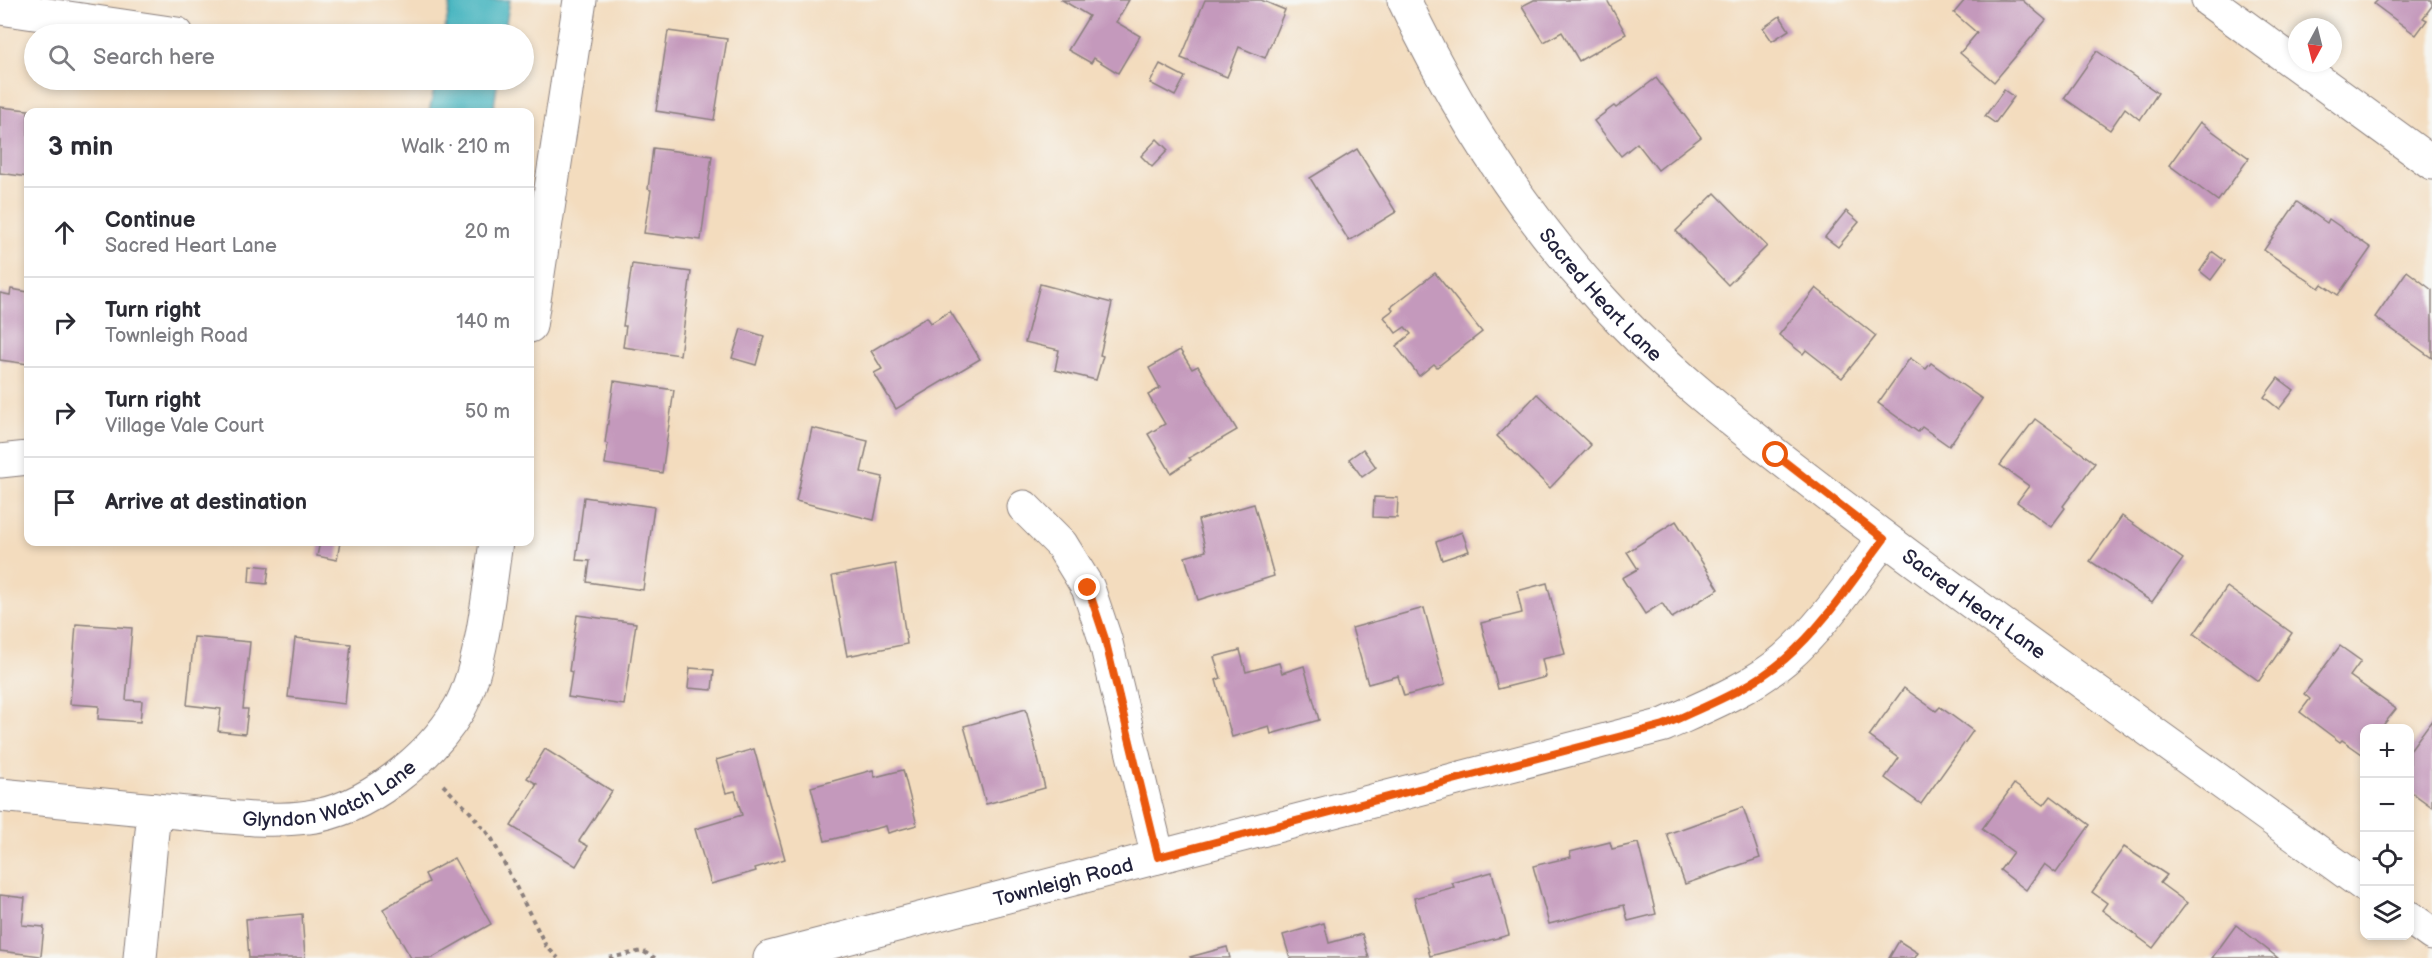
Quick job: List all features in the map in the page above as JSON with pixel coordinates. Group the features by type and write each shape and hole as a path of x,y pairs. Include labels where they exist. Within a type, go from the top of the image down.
{"street":[{"path":"534,300 580,0"},
{"name":"Sacred Heart Lane","path":"1404,0 1462,111 1502,173 1549,238 1601,300 1662,360 1719,411 1884,539 2360,882"},
{"path":"2208,0 2432,163"},
{"path":"0,8 109,24"},
{"path":"0,461 24,458"},
{"path":"1024,507 1061,543 1088,588 1105,639 1158,857"},
{"name":"Townleigh Road","path":"770,958 1641,731 1675,720 1730,696 1784,660 1824,618 1884,539"},
{"name":"Glyndon Watch Lane","path":"0,795 253,819 309,818 357,803 393,780 431,747 459,709 476,664 495,546"},
{"path":"140,958 154,810"},
{"path":"2414,921 2432,934"}],"path":[{"path":"417,759 470,812 492,839 546,946 558,958"},
{"path":"609,958 642,951 655,958"}],"water":[{"path":"451,0 510,0 506,24 446,24"},
{"path":"434,90 496,90 494,108 430,108"}],"building":[{"path":"1062,0 1129,0 1116,22 1140,36 1118,73 1094,58 1091,63 1068,50 1089,16"},
{"path":"1205,0 1261,0 1285,10 1265,58 1239,47 1227,77 1181,58"},
{"path":"1534,0 1607,0 1626,34 1579,61 1562,32 1544,42 1522,6"},
{"path":"1965,0 2022,0 2046,20 1994,82 1960,53 1977,33 1954,13"},
{"path":"2378,0 2432,0 2432,6 2423,18 2427,20 2416,35 2374,4"},
{"path":"1780,16 1789,30 1772,41 1763,28"},
{"path":"668,31 727,39 714,120 656,111"},
{"path":"2097,51 2158,93 2140,120 2125,108 2110,130 2064,98"},
{"path":"1160,64 1185,77 1175,96 1150,83"},
{"path":"1656,78 1701,137 1658,170 1637,143 1621,156 1594,121 1614,106 1616,108"},
{"path":"2004,90 2014,97 1995,123 1985,116"},
{"path":"0,107 24,110 24,176 0,173"},
{"path":"2200,122 2249,158 2218,201 2169,165"},
{"path":"1157,139 1168,150 1152,167 1141,156"},
{"path":"653,148 712,156 701,240 644,233 651,190 648,189"},
{"path":"1357,149 1396,212 1349,241 1310,178"},
{"path":"1715,193 1767,246 1728,285 1676,231"},
{"path":"2297,202 2327,223 2329,219 2371,248 2338,295 2322,284 2319,288 2264,250"},
{"path":"1846,211 1859,222 1838,247 1825,237"},
{"path":"2213,252 2225,261 2211,280 2200,271"},
{"path":"632,264 691,272 680,355 623,347 626,326 623,326"},
{"path":"2407,271 2432,290 2432,358 2375,317"},
{"path":"1435,273 1482,332 1437,367 1434,364 1419,376 1396,346 1411,334 1405,327 1396,333 1384,317 1393,310 1391,307"},
{"path":"1040,284 1112,303 1100,355 1103,356 1096,380 1055,370 1059,350 1025,342"},
{"path":"1816,288 1876,336 1842,378 1806,350 1803,354 1779,335"},
{"path":"11,289 24,291 24,363 0,360 0,293 10,295"},
{"path":"950,311 980,359 896,409 874,373 882,369 871,351 927,317 931,323"},
{"path":"741,329 764,336 756,365 732,358"},
{"path":"1180,350 1192,369 1198,366 1237,430 1189,458 1191,460 1171,473 1148,434 1165,424 1148,395 1160,388 1149,368"},
{"path":"1910,358 1926,369 1931,363 1982,399 1949,446 1922,427 1918,432 1878,403"},
{"path":"2278,378 2294,390 2279,409 2264,397"},
{"path":"614,381 674,390 662,473 605,464 608,444 605,443"},
{"path":"1537,394 1591,445 1550,488 1497,436"},
{"path":"2035,419 2095,463 2063,506 2065,508 2051,527 2017,502 2029,486 2000,465"},
{"path":"812,428 868,441 861,472 883,477 874,520 796,501"},
{"path":"1363,449 1376,467 1362,477 1349,459"},
{"path":"584,497 654,507 643,590 587,582 590,561 576,560"},
{"path":"1374,497 1398,498 1397,518 1373,517"},
{"path":"1254,504 1274,576 1198,600 1185,557 1206,551 1198,520"},
{"path":"2122,516 2183,559 2152,602 2090,561"},
{"path":"1676,521 1719,589 1672,618 1662,603 1645,614 1622,578 1638,569 1627,552"},
{"path":"1462,532 1469,551 1442,560 1436,542"},
{"path":"319,546 339,546 337,560 317,556"},
{"path":"895,564 907,644 847,656 832,576"},
{"path":"250,565 269,567 267,584 249,582"},
{"path":"1547,583 1565,654 1542,659 1546,677 1498,689 1481,623 1522,613 1517,591"},
{"path":"2227,587 2292,633 2259,681 2194,634"},
{"path":"1424,608 1445,685 1404,696 1398,676 1368,684 1352,628"},
{"path":"577,615 636,623 624,705 568,697 572,672 569,671"},
{"path":"76,624 132,628 126,700 142,701 140,722 98,719 99,706 70,704"},
{"path":"194,637 250,642 243,709 248,709 245,734 218,731 221,709 187,705"},
{"path":"295,638 351,644 345,704 288,697"},
{"path":"2340,646 2361,661 2350,676 2396,709 2384,724 2360,724 2360,753 2342,740 2340,742 2300,712 2310,699 2304,694"},
{"path":"1240,650 1246,672 1279,663 1282,673 1304,666 1319,720 1271,734 1269,726 1232,737 1216,680 1221,678 1214,657"},
{"path":"690,668 714,670 712,690 688,688"},
{"path":"1904,688 1936,711 1940,707 1973,731 1921,804 1885,778 1899,758 1869,736"},
{"path":"1026,709 1045,788 986,804 964,726"},
{"path":"2432,720 2432,807 2414,794 2414,745"},
{"path":"545,749 612,791 579,841 588,846 576,866 511,826 537,784 527,778"},
{"path":"754,749 785,859 755,868 756,871 711,884 695,829 742,815 735,791 726,793 716,760"},
{"path":"873,770 875,777 903,770 917,825 888,833 886,826 825,841 811,787"},
{"path":"2014,784 2044,805 2051,796 2090,825 2056,873 2044,864 2026,890 2000,870 2013,852 1982,829"},
{"path":"1743,807 1760,858 1685,884 1667,834"},
{"path":"1610,842 1612,849 1638,843 1656,914 1628,921 1624,905 1549,924 1533,866 1571,857 1570,852"},
{"path":"2124,847 2167,875 2160,883 2187,903 2153,948 2102,910 2107,903 2092,892"},
{"path":"454,858 491,924 432,958 411,958 383,909 429,882 425,874"},
{"path":"1492,872 1509,935 1430,956 1414,898 1454,887 1452,883"},
{"path":"0,895 25,898 22,925 44,927 41,956 0,951"},
{"path":"302,914 305,958 249,958 246,919"},
{"path":"1324,923 1329,943 1362,934 1369,958 1290,958 1283,935"},
{"path":"2236,925 2278,958 2212,958"},
{"path":"1899,941 1918,953 1915,958 1889,958"},
{"path":"1227,947 1230,958 1190,957"}],"route":[{"path":"1088,588 1105,639 1158,857 1664,725 1730,696 1784,660 1824,618 1884,539 1776,455"}]}
